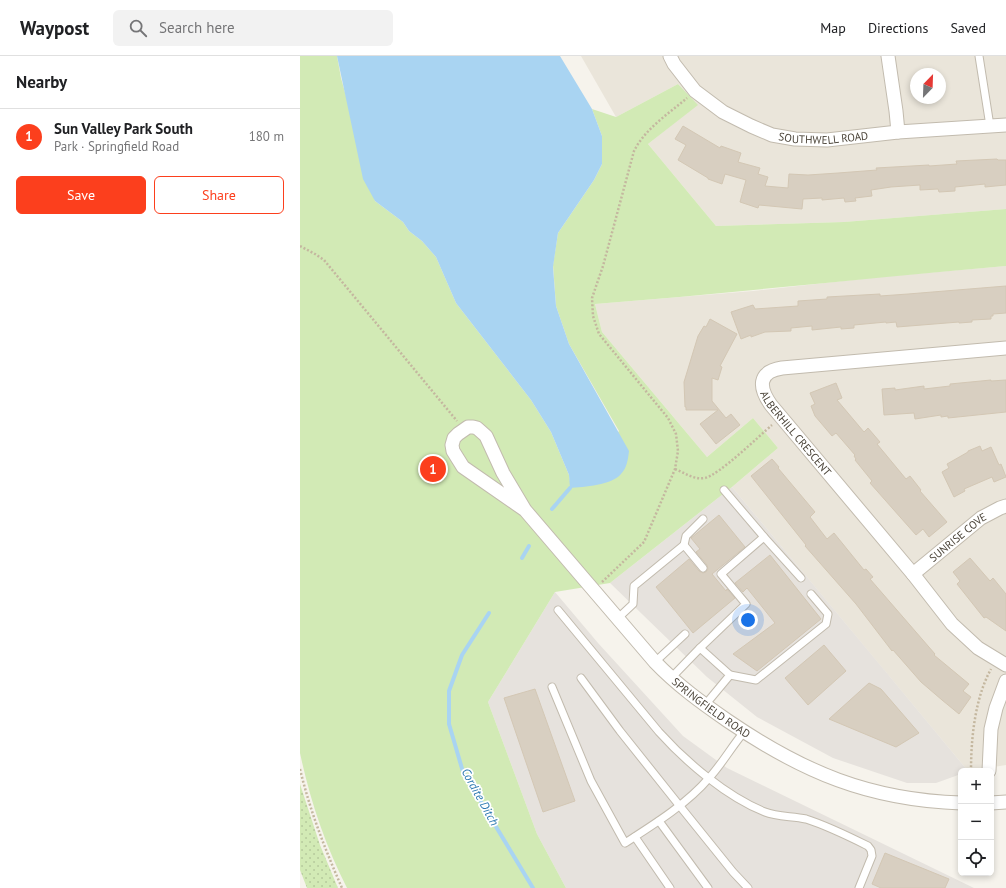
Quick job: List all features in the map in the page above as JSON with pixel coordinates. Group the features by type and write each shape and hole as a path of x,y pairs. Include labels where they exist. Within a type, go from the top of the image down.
{"street":[{"name":"SOUTHWELL ROAD","path":"670,56 674,64 695,91 723,112 751,126 772,134 795,139 826,140 898,132 1006,125"},
{"path":"888,56 898,132"},
{"name":"ALBERHILL CRESCENT","path":"1001,663 978,648 952,624 913,574 781,417 765,396 762,387 764,378 768,372 774,369 1006,348"},
{"name":"SPRINGFIELD ROAD","path":"525,510 463,467 453,451 452,445 454,438 463,429 473,427 477,428 486,436 503,473 525,510 655,662 671,678 705,705 744,732 776,751 815,771 848,784 878,793 905,798 958,803"},
{"name":"SUNRISE COVE","path":"913,574 981,518 1006,506"},
{"path":"989,768 991,730 996,708 1006,681"},
{"path":"994,803 1006,802"}],"lane":[{"path":"979,56 990,126"},
{"path":"724,490 801,578"},
{"path":"617,619 633,604 634,586 684,545 686,536 703,519"},
{"path":"671,678 746,604 721,574 764,537"},
{"path":"684,545 703,568"},
{"path":"700,648 730,675 756,680 826,624 828,614 811,594"},
{"path":"558,610 674,749 709,778 741,800 766,813 806,819 833,829 868,846 871,850 872,856 859,888"},
{"path":"655,662 685,634"},
{"path":"705,705 730,675"},
{"path":"581,678 620,731 679,806 748,888"},
{"path":"552,687 592,781 624,843 659,821 679,806 709,778 744,732"},
{"path":"659,821 708,888"},
{"path":"635,837 670,888"}],"path":[{"path":"593,591 644,542 675,469 678,451 676,434 668,418 599,334 593,316 592,298 603,266 634,151 639,140 695,91"},
{"path":"300,246 324,260 463,429"},
{"path":"675,469 694,478 706,478 718,471 781,417"},
{"path":"971,768 972,736 978,704 987,676 1001,663"},
{"path":"300,769 314,818 326,852 342,888"}],"shaded area":[{"path":"581,56 1006,56 1006,209 844,222 716,226 648,144 697,105 678,84 616,117"},
{"path":"1006,266 1006,765 987,768 966,768 732,487 778,448 753,418 707,457 602,332 595,304 753,291 879,277"},
{"path":"732,487 966,768 958,768 958,775 936,783 907,783 833,758 757,717 707,677 610,583"},
{"path":"555,592 598,643 683,736 727,768 974,888 566,888 537,834 488,702"}],"green space":[{"path":"300,56 337,56 341,78 375,201 403,222 409,231 422,241 436,257 456,303 531,400 551,432 569,475 571,488 619,431 569,344 556,306 553,265 558,233 594,180 602,164 602,136 592,109 616,117 678,84 698,105 648,144 716,226 844,222 1006,209 1006,266 595,304 602,332 707,457 753,418 778,448 732,487 610,583 555,592 488,702 537,834 566,888 347,888 325,839 313,805 300,753"},
{"path":"300,784 320,845 338,888 307,888 300,870"}],"water":[{"path":"337,56 560,56 592,109 602,136 602,164 594,180 558,233 553,267 556,306 569,344 629,451 625,469 617,478 597,485 570,488 569,475 551,432 531,400 456,303 436,257 422,241 409,231 403,222 375,201 363,179"}],"building":[{"path":"683,126 720,148 721,146 741,153 738,162 760,168 758,174 768,177 765,186 788,188 789,174 808,175 838,173 877,170 876,168 957,164 956,161 997,159 1006,160 1006,185 985,187 985,184 955,187 955,191 939,192 938,189 920,190 920,185 891,187 871,190 872,196 855,198 856,201 845,202 844,198 822,200 822,198 803,199 802,209 759,205 758,208 740,202 746,180 725,174 722,184 708,179 678,160 686,145 675,139"},
{"path":"1006,286 1006,313 993,314 991,319 972,320 972,322 897,327 896,322 886,322 854,325 854,328 841,329 841,327 812,330 812,326 791,328 791,331 765,332 741,339 731,312 753,305 755,309 798,306 798,301 827,299 827,297 880,294 880,296"},
{"path":"710,319 737,334 720,366 722,367 718,380 712,378 712,401 726,418 731,414 740,425 716,444 700,424 718,410 686,410 685,407 684,382 698,336 704,326 706,327"},
{"path":"1006,380 1006,412 948,418 948,416 941,417 941,415 915,419 914,413 884,415 882,389 895,388 895,390 924,386 924,389 950,386 950,384"},
{"path":"836,383 842,398 837,400 864,432 868,428 880,442 877,444 906,479 910,476 921,490 920,491 947,522 929,537 923,529 916,535 870,483 872,481 855,460 855,455 836,433 832,436 815,416 811,406 815,404 810,393"},
{"path":"980,446 982,451 991,447 999,465 1001,464 1006,477 994,482 992,477 964,489 965,491 954,497 942,472 949,468 947,464 968,451"},
{"path":"772,459 815,512 810,517 827,539 834,533 864,570 866,569 873,577 870,579 935,654 934,655 969,684 963,691 971,697 959,714 921,682 893,650 892,651 856,604 805,546 806,545 751,476"},
{"path":"719,515 745,547 712,574 726,591 727,589 735,598 693,633 656,587 689,559 699,571 703,573 706,572 708,569 707,565 696,552 700,549 691,538"},
{"path":"770,555 821,619 757,671 733,654 775,623 747,588 743,592 735,583"},
{"path":"970,558 990,581 993,578 1006,594 1006,631 986,617 984,618 957,584 960,581 953,572"},
{"path":"824,645 846,671 808,705 785,678"},
{"path":"869,683 881,689 919,733 896,747 829,719"},
{"path":"535,689 575,801 543,812 504,698"},
{"path":"885,853 949,879 945,888 881,888 872,884"}],"waterway":[{"name":"Cordite Ditch","path":"552,509 570,488"},
{"name":"Cordite Ditch","path":"522,558 529,546"},
{"name":"Cordite Ditch","path":"489,613 462,655 449,691 449,724 463,772 533,888"}],"place":[{"name":"Sun Valley Park South","path":"433,469"}]}
